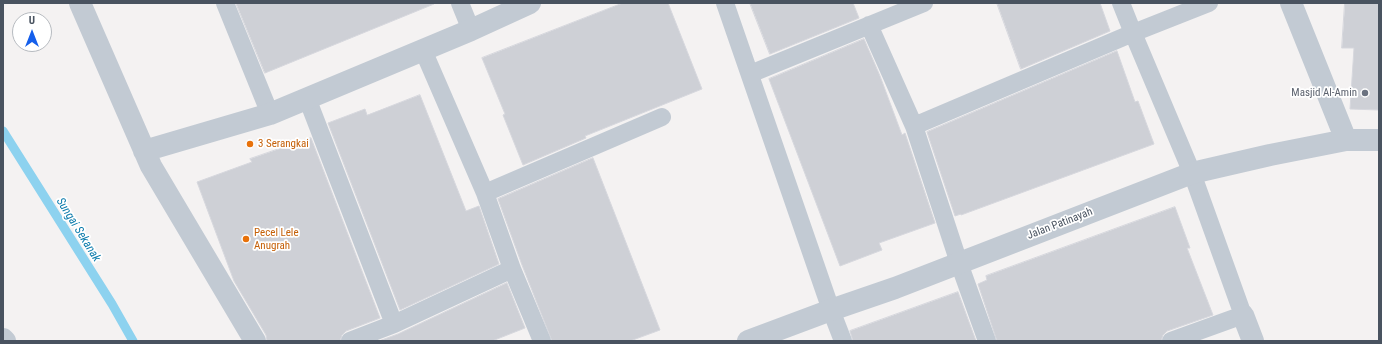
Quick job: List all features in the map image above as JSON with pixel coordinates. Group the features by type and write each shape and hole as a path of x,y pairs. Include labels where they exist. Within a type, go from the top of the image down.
{"street":[{"path":"80,3 151,166 255,341"},
{"path":"144,151 270,114 471,30 530,3"},
{"path":"1291,3 1346,140"},
{"name":"Jalan Patinayah","path":"748,341 895,288 1192,173 1270,154 1346,140 1379,140"},
{"path":"1243,315 1253,341"}],"lane":[{"path":"225,3 270,114"},
{"path":"460,3 471,30"},
{"path":"725,3 843,341"},
{"path":"750,74 924,3"},
{"path":"1122,3 1133,33 1192,173 1243,315 1171,341"},
{"path":"914,126 1133,33 1209,3"},
{"path":"869,25 914,126 959,263 987,341"},
{"path":"423,50 485,193 512,269 542,341"},
{"path":"307,98 394,324"},
{"path":"485,193 662,117"},
{"path":"350,341 394,324 512,269"}],"building":[{"path":"236,3 434,3 434,4 265,73"},
{"path":"623,3 668,3 702,89 585,136 586,138 523,165 503,115 505,114 482,58"},
{"path":"750,3 853,3 859,18 770,54"},
{"path":"997,3 1100,3 1110,31 1021,69"},
{"path":"1345,3 1379,3 1379,110 1350,109 1354,48 1342,48"},
{"path":"864,39 880,76 902,135 905,133 935,223 879,243 882,250 840,266 769,79"},
{"path":"1117,51 1135,102 1138,101 1154,144 955,216 927,132"},
{"path":"420,95 466,211 479,206 499,264 400,310 328,123 365,109 367,115"},
{"path":"311,138 380,318 346,331 342,335 340,341 267,341 266,335 234,281 197,182 252,162 250,159"},
{"path":"593,158 660,330 630,341 552,341 498,199"},
{"path":"1175,207 1190,248 1187,248 1213,315 1167,331 1163,335 1161,341 997,341 978,284 987,280 986,276"},
{"path":"507,283 525,328 492,341 379,341 398,334"},
{"path":"958,292 976,341 853,341 850,331"}],"waterway":[{"name":"Sungai Sekanak","path":"3,131 112,304 133,341"}],"place":[{"name":"Masjid Al-Amin","path":"1365,93"},
{"name":"3 Serangkai","path":"250,144"},
{"name":"Pecel Lele Anugrah","path":"246,239"}]}
